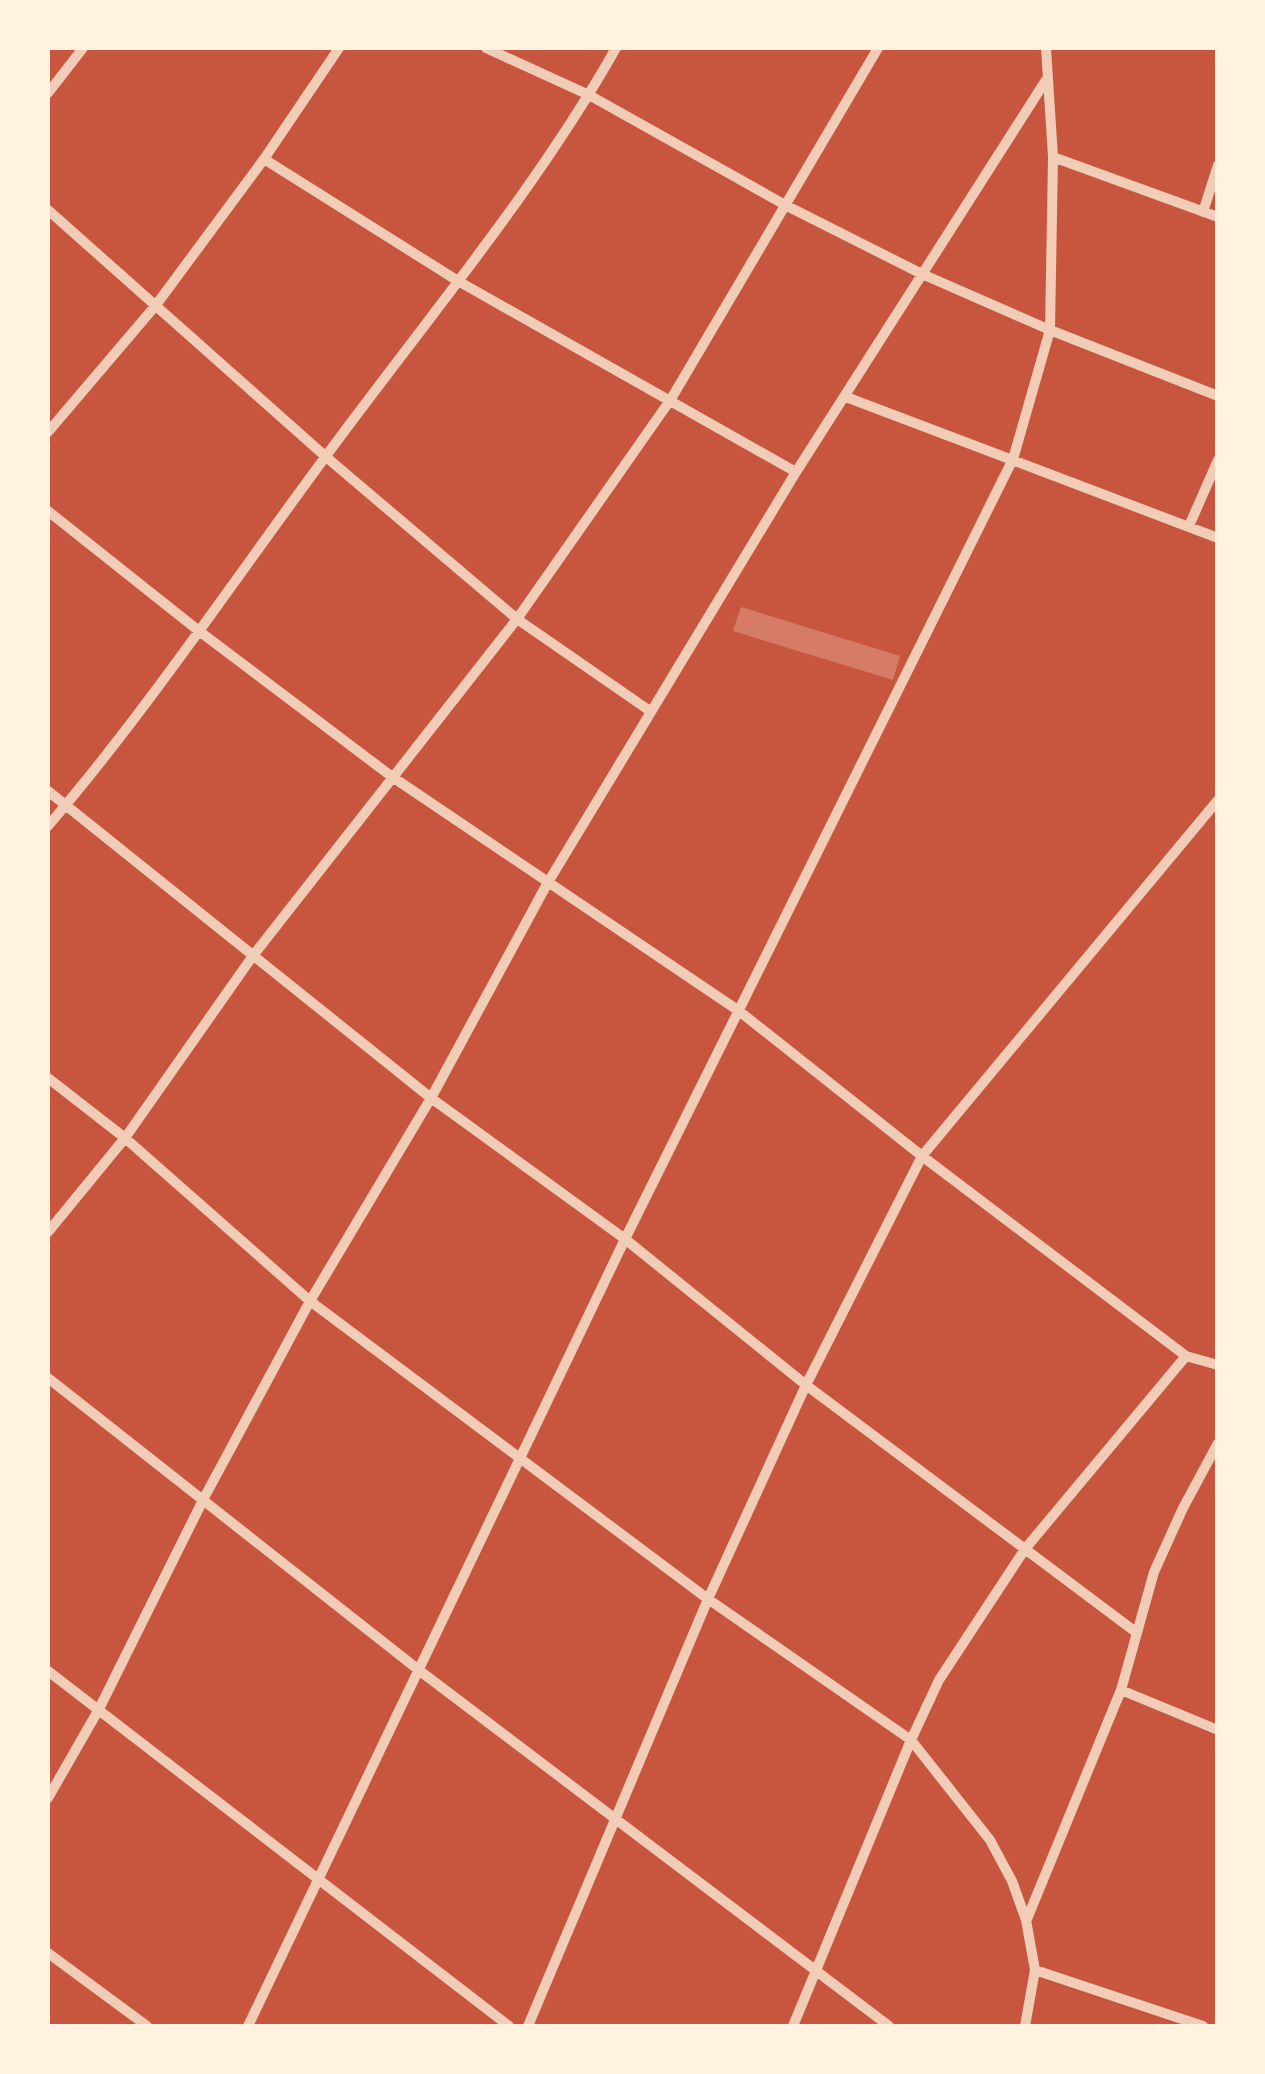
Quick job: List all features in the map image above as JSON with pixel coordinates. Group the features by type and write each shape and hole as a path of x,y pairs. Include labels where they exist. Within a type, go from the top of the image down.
{"street":[{"path":"48,92 82,48"},
{"path":"48,432 156,305 340,48"},
{"path":"486,48 590,95 787,206 922,274 1218,396"},
{"path":"48,826 199,631 458,281 590,95 616,48"},
{"path":"48,1232 125,1138 252,957 516,619 671,399 878,48"},
{"path":"248,2026 624,1239 1013,459 1050,330 1053,157 1046,48"},
{"path":"48,1798 310,1301 432,1098 547,884 796,472 1046,80"},
{"path":"1053,157 1218,217"},
{"path":"264,159 458,281 796,472"},
{"path":"1204,212 1218,166"},
{"path":"48,210 516,619 650,712"},
{"path":"846,396 1218,538"},
{"path":"1188,526 1218,460"},
{"path":"48,511 391,776 739,1011 1186,1356 1218,1365"},
{"path":"48,791 432,1098 624,1239 806,1386 1137,1633"},
{"path":"528,2026 708,1599 806,1386 922,1156 1218,800"},
{"path":"48,1078 125,1138 310,1301 708,1599 911,1740 990,1840 1012,1881 1026,1920 1035,1970 1025,2026"},
{"path":"793,2026 939,1680 1025,1549 1186,1356"},
{"path":"48,1378 420,1671 889,2026"},
{"path":"1026,1920 1121,1690 1154,1572 1218,1443"},
{"path":"48,1671 509,2026"},
{"path":"1121,1690 1218,1730"},
{"path":"48,1953 147,2026"},
{"path":"1035,1970 1184,2024 1203,2026"}],"building":[{"path":"741,607 900,656 893,680 733,631"}]}
